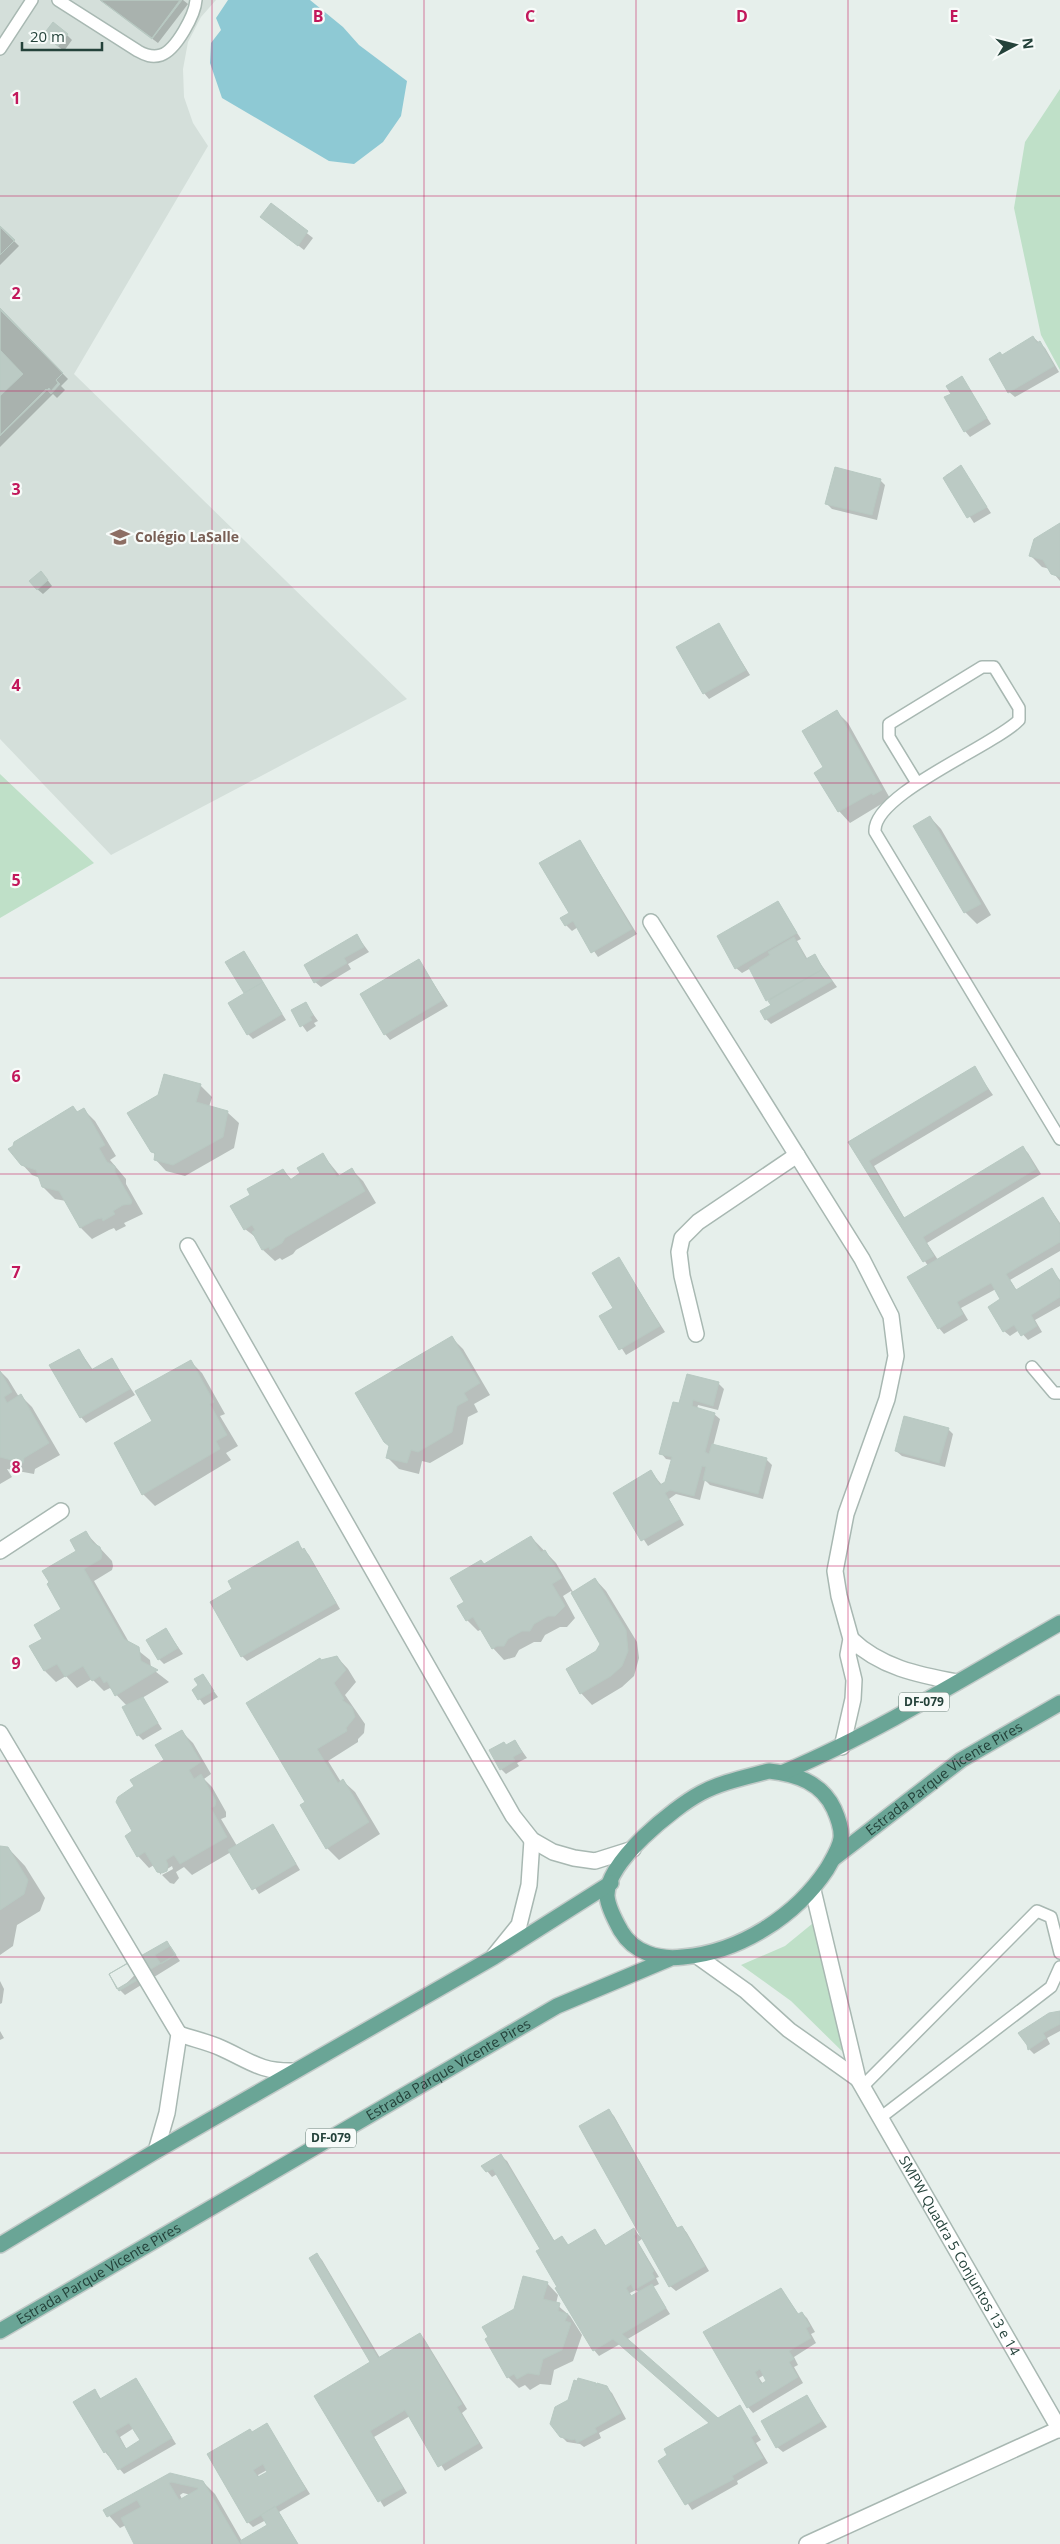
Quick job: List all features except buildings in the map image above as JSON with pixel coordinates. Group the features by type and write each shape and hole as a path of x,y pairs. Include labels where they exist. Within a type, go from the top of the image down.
{"main road":[{"name":"DF-079","path":"784,1772 842,1747 1060,1623"},
{"name":"Estrada Parque Vicente Pires","path":"833,1859 961,1760 1060,1703"},
{"name":"DF-079","path":"770,1771 784,1772 816,1784 830,1800 839,1822 841,1839 833,1859 813,1890 768,1928 736,1944 697,1956 669,1959 638,1950 626,1939 614,1918 607,1896 617,1868 632,1849 662,1818 702,1792 770,1771"},
{"name":"DF-079","path":"0,2245 156,2151 494,1957 611,1882"},
{"name":"Estrada Parque Vicente Pires","path":"0,2330 557,2006 669,1959"}],"street":[{"path":"651,922 797,1155 884,1299 895,1333 896,1356 887,1399 846,1514 835,1571 850,1639 848,1655 854,1680 853,1699 842,1747"},
{"path":"696,1334 682,1276 679,1252 682,1238 698,1222 797,1155"},
{"path":"188,1246 513,1816 532,1840 553,1852 595,1861 632,1849"},
{"path":"0,1551 61,1511"},
{"path":"850,1639 861,1649 883,1663 924,1676 957,1682"},
{"path":"0,1732 179,2034 168,2113 156,2151"},
{"path":"494,1957 519,1925 528,1885 532,1840"},
{"name":"SMPW Quadra 5 Conjuntos 13 e 14","path":"813,1890 860,2083 1060,2430"},
{"name":"SMPW Quadra 5 Conjuntos 13 e 14","path":"697,1956 746,1991 789,2030 860,2083"},
{"path":"179,2034 218,2046 258,2067 273,2072 294,2071"},
{"path":"807,2544 1060,2430"}],"lane":[{"path":"0,49 32,0"},
{"path":"58,0 138,52 149,56 161,55 173,47 196,11 196,0"},
{"path":"917,783 889,736 889,724 982,668 994,667 1019,708 1020,720 917,783 879,815 874,822 875,832 1060,1139"},
{"path":"1032,1367 1054,1393 1060,1393"},
{"path":"860,2083 1037,1911 1051,1917 1060,1953"},
{"path":"880,2118 1051,1987 1060,1966"}],"shaded area":[{"name":"Colégio LaSalle","path":"0,0 216,0 201,17 188,42 183,69 184,97 193,123 208,146 74,374 407,699 111,855 0,739"}],"green space":[{"path":"1060,89 1060,370 1041,335 1014,208 1025,142"},
{"path":"0,774 94,863 0,918"},
{"path":"818,1919 851,2060 791,2001 741,1965 785,1946"}],"water":[{"path":"228,0 310,0 343,27 359,45 407,81 401,116 383,142 354,164 329,161 222,98 210,63 211,43 221,30 216,18"}],"place":[{"name":"Colégio LaSalle","path":"120,537"}]}
